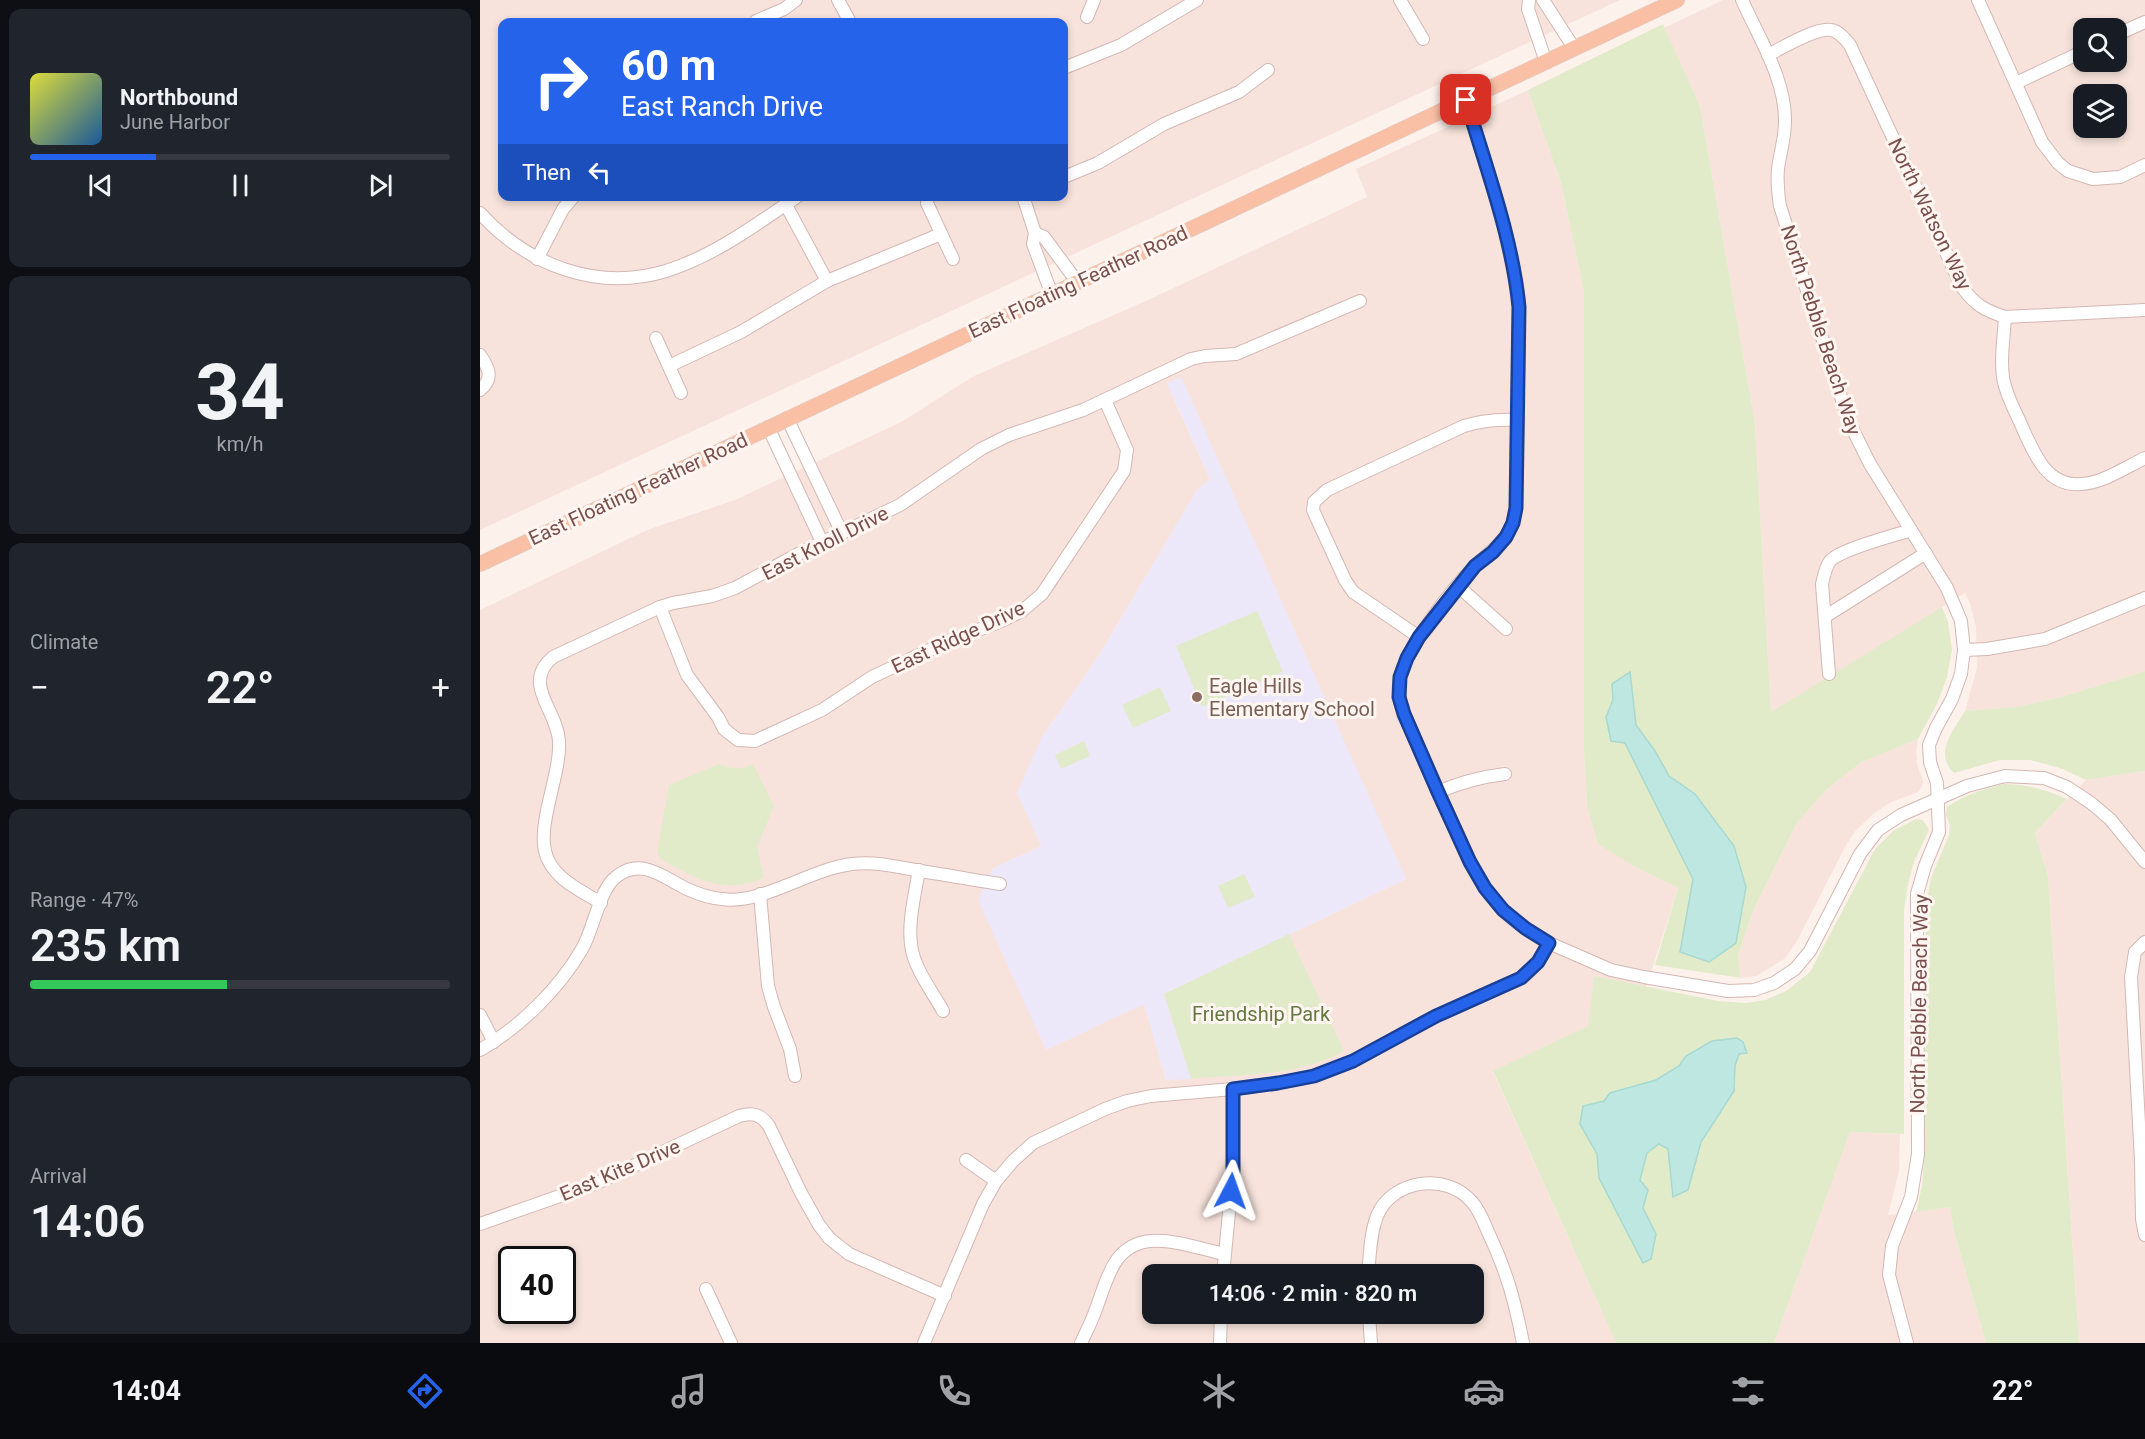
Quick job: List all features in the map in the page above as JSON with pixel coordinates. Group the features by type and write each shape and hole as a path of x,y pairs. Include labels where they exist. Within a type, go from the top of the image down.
{"main road":[{"name":"East Floating Feather Road","path":"480,564 1677,0"}],"street":[{"path":"763,18 784,9 796,0"},
{"path":"838,0 848,18"},
{"path":"1087,17 1094,0"},
{"path":"1068,66 1121,45 1197,0"},
{"path":"1400,0 1423,39"},
{"path":"1529,0 1528,9 1546,62"},
{"path":"1543,0 1574,48"},
{"name":"North Pebble Beach Way","path":"1742,0 1768,55 1784,107 1785,124 1778,170 1780,206 1849,422 1870,464 1926,553 1954,603 1961,621 1964,650 1961,674 1952,699 1935,728 1929,745 1930,762 1937,780 1939,832 1925,866 1917,894 1918,1154 1911,1197 1892,1246 1889,1275 1907,1343"},
{"path":"1978,0 2049,153 2068,171 2080,176 2106,180 2120,177 2145,165"},
{"path":"2127,30 2145,22"},
{"name":"North Watson Way","path":"1768,55 1819,31 1832,30 1842,35 1850,45 1962,287 1972,300 1986,311 2005,317"},
{"path":"2016,83 2073,56"},
{"path":"1068,175 1098,164 1157,128 1239,92 1268,70"},
{"path":"1466,100 1508,240 1516,279 1519,307 1516,508 1513,523 1506,537 1493,552 1475,566 1419,637 1407,658 1400,677 1399,697 1404,714 1470,862 1485,888 1503,910 1525,928 1549,943 1611,970 1728,991 1754,990 1774,983 1795,969 1810,951 1860,854 1878,830 1902,815 1967,786 2005,776 2044,778 2067,787 2091,803 2109,819 2144,860"},
{"path":"537,259 563,209 570,201"},
{"path":"480,213 507,240 537,259 555,267 594,276 621,278 667,271 732,240 791,201"},
{"path":"1025,201 1035,233 1034,244 1052,296"},
{"path":"927,203 953,259"},
{"path":"786,205 827,281"},
{"path":"1035,233 1044,237 1078,283"},
{"path":"669,366 741,332 827,281 941,234"},
{"name":"East Knoll Drive","path":"601,903 562,879 552,866 545,851 544,833 559,744 554,721 540,689 540,672 553,657 673,603 712,596 735,588 822,542 900,505 953,467 1000,440 1036,424 1083,410 1191,359 1236,354 1360,301"},
{"path":"2145,310 2005,317 2002,364 2007,394 2037,459 2054,478 2063,482 2082,484 2095,481 2145,458"},
{"path":"656,338 681,393"},
{"path":"480,355 489,372 489,380 480,390"},
{"name":"East Ridge Drive","path":"660,608 687,675 718,717 724,729 738,741 755,741 822,710 872,677 951,640 1022,611 1042,594 1124,471 1127,450 1105,400"},
{"path":"787,418 842,533"},
{"path":"1419,637 1353,592 1345,580 1313,510 1314,502 1327,490 1464,426 1498,418 1518,420"},
{"path":"768,427 822,542"},
{"path":"1829,674 1822,584 1831,560 1845,552 1911,530"},
{"path":"1826,616 1926,553"},
{"path":"1458,586 1506,628"},
{"path":"1964,650 1987,649 2045,639 2145,597"},
{"path":"1438,792 1471,779 1505,774"},
{"path":"480,1050 514,1028 558,983 582,949 593,927 607,888 616,876 634,867 659,872 686,889 723,900 743,899 820,872 852,864 886,864 1000,884"},
{"path":"919,870 910,931 911,946 916,963 944,1011"},
{"path":"760,894 768,986 790,1049 795,1076"},
{"path":"2145,942 2135,952 2130,977 2143,1160 2142,1219 2145,1235"},
{"path":"924,1343 983,1204 996,1181 1033,1143 1105,1108 1151,1096 1278,1083 1314,1076 1353,1061 1436,1016 1521,978 1538,962 1549,943"},
{"path":"480,1015 494,1042"},
{"path":"1224,1264 1233,1171 1233,1089"},
{"name":"East Kite Drive","path":"480,1224 597,1183 739,1116 758,1115 769,1126 801,1193 819,1226 829,1238 849,1254 945,1296"},
{"path":"966,1160 996,1181"},
{"path":"1369,1264 1371,1237 1378,1214 1391,1197 1408,1186 1421,1183 1438,1183 1463,1192 1474,1204 1502,1261 1515,1300 1522,1343"},
{"path":"1081,1343 1096,1311 1112,1265 1121,1254 1134,1246 1150,1241 1169,1242 1224,1254"},
{"path":"706,1289 731,1343"},
{"path":"1220,1343 1221,1324"},
{"path":"1370,1324 1371,1343"}],"shaded area":[{"path":"480,0 1620,0 480,530"},
{"path":"1723,0 2145,0 2145,671 2061,697 2016,707 1965,711 1977,668 1976,628 1965,593 1771,713 1755,423 1700,106 1664,28"},
{"path":"1528,90 1561,183 1584,292 1584,751 1587,806 1635,867 1678,888 1646,988 1594,976 1589,1026 1493,1072 1616,1343 480,1343 480,610 647,530 735,500 901,422 974,376 1146,301 1367,197 1356,169","holes":["1167,384 1406,879 1164,994 1191,1078 1166,1080 1144,1003 1046,1050 992,869 1041,846 1042,737 1098,657 1197,490 1210,479"]},
{"name":"Eagle Hills Elementary School","path":"1181,377 1406,879 1164,994 1191,1079 1166,1080 1144,1004 1046,1050 978,900 992,869 1041,846 1017,793 1042,737 1098,657 1197,490 1210,479 1167,383"},
{"path":"1918,739 1917,764 1923,781 1922,787 1918,792 1889,803 1856,830 1796,943 1784,959 1757,976 1741,978 1738,956 1753,911 1797,823 1828,788 1862,762"},
{"path":"2145,771 2145,1343 2079,1343 2048,876 2035,833 2086,780"},
{"path":"1850,1132 1900,1134 1899,1171 1888,1215 1950,1207 1954,1232 1986,1343 1774,1343"}],"green space":[{"path":"1663,24 1700,106 1755,423 1771,712 1942,607 1948,622 1952,650 1947,677 1937,704 1918,739 1862,762 1828,788 1797,823 1753,911 1738,956 1741,978 1655,965 1678,888 1635,867 1598,844 1587,806 1584,751 1584,292 1561,183 1528,90"},
{"path":"1257,611 1283,672 1202,707 1176,646"},
{"path":"2145,671 2145,771 2086,780 2060,768 2030,760 2000,760 1954,773 1948,766 1945,750 1951,734 1965,711 2016,707 2061,697"},
{"path":"1160,687 1171,711 1133,728 1122,705"},
{"path":"1084,741 1090,756 1061,769 1055,755"},
{"path":"719,764 736,768 753,764 774,806 757,847 764,878 749,883 722,885 698,878 661,859 657,852 669,785"},
{"path":"2004,784 2036,788 2067,799 2035,833 2048,876 2079,1343 1986,1343 1954,1232 1950,1207 1916,1212 1922,1186 1924,1161 1926,906 1931,878 1949,835 1947,807 1974,793"},
{"path":"1916,819 1923,820 1929,830 1914,862 1904,910 1904,1134 1850,1132 1774,1343 1616,1343 1493,1071 1588,1026 1594,976 1718,1001 1746,1003 1765,1000 1786,991 1810,972 1875,849 1893,831"},
{"path":"1244,874 1255,897 1228,908 1218,886"},
{"name":"Friendship Park","path":"1289,934 1344,1051 1308,1066 1289,1070 1191,1079 1164,994"}],"water":[{"path":"1630,672 1636,725 1655,751 1669,776 1695,794 1734,846 1746,887 1736,943 1709,962 1680,952 1693,879 1625,743 1611,741 1606,717 1613,700 1612,684"},
{"path":"1737,1038 1743,1042 1747,1053 1739,1054 1735,1066 1734,1091 1701,1142 1688,1190 1673,1197 1668,1149 1659,1144 1647,1153 1640,1180 1648,1190 1643,1208 1656,1234 1651,1259 1643,1263 1599,1178 1597,1154 1580,1124 1583,1106 1604,1101 1610,1093 1656,1080 1679,1066 1686,1056 1712,1041"}],"place":[{"name":"Eagle Hills Elementary School","path":"1197,697"}],"route":[{"path":"1231,1191 1233,1089 1314,1076 1353,1061 1436,1016 1521,978 1538,962 1549,943 1525,928 1503,910 1485,888 1470,862 1438,792 1404,714 1399,697 1400,677 1407,658 1419,637 1475,566 1493,552 1506,537 1513,523 1516,508 1519,307 1516,279 1508,240 1466,100"}]}
